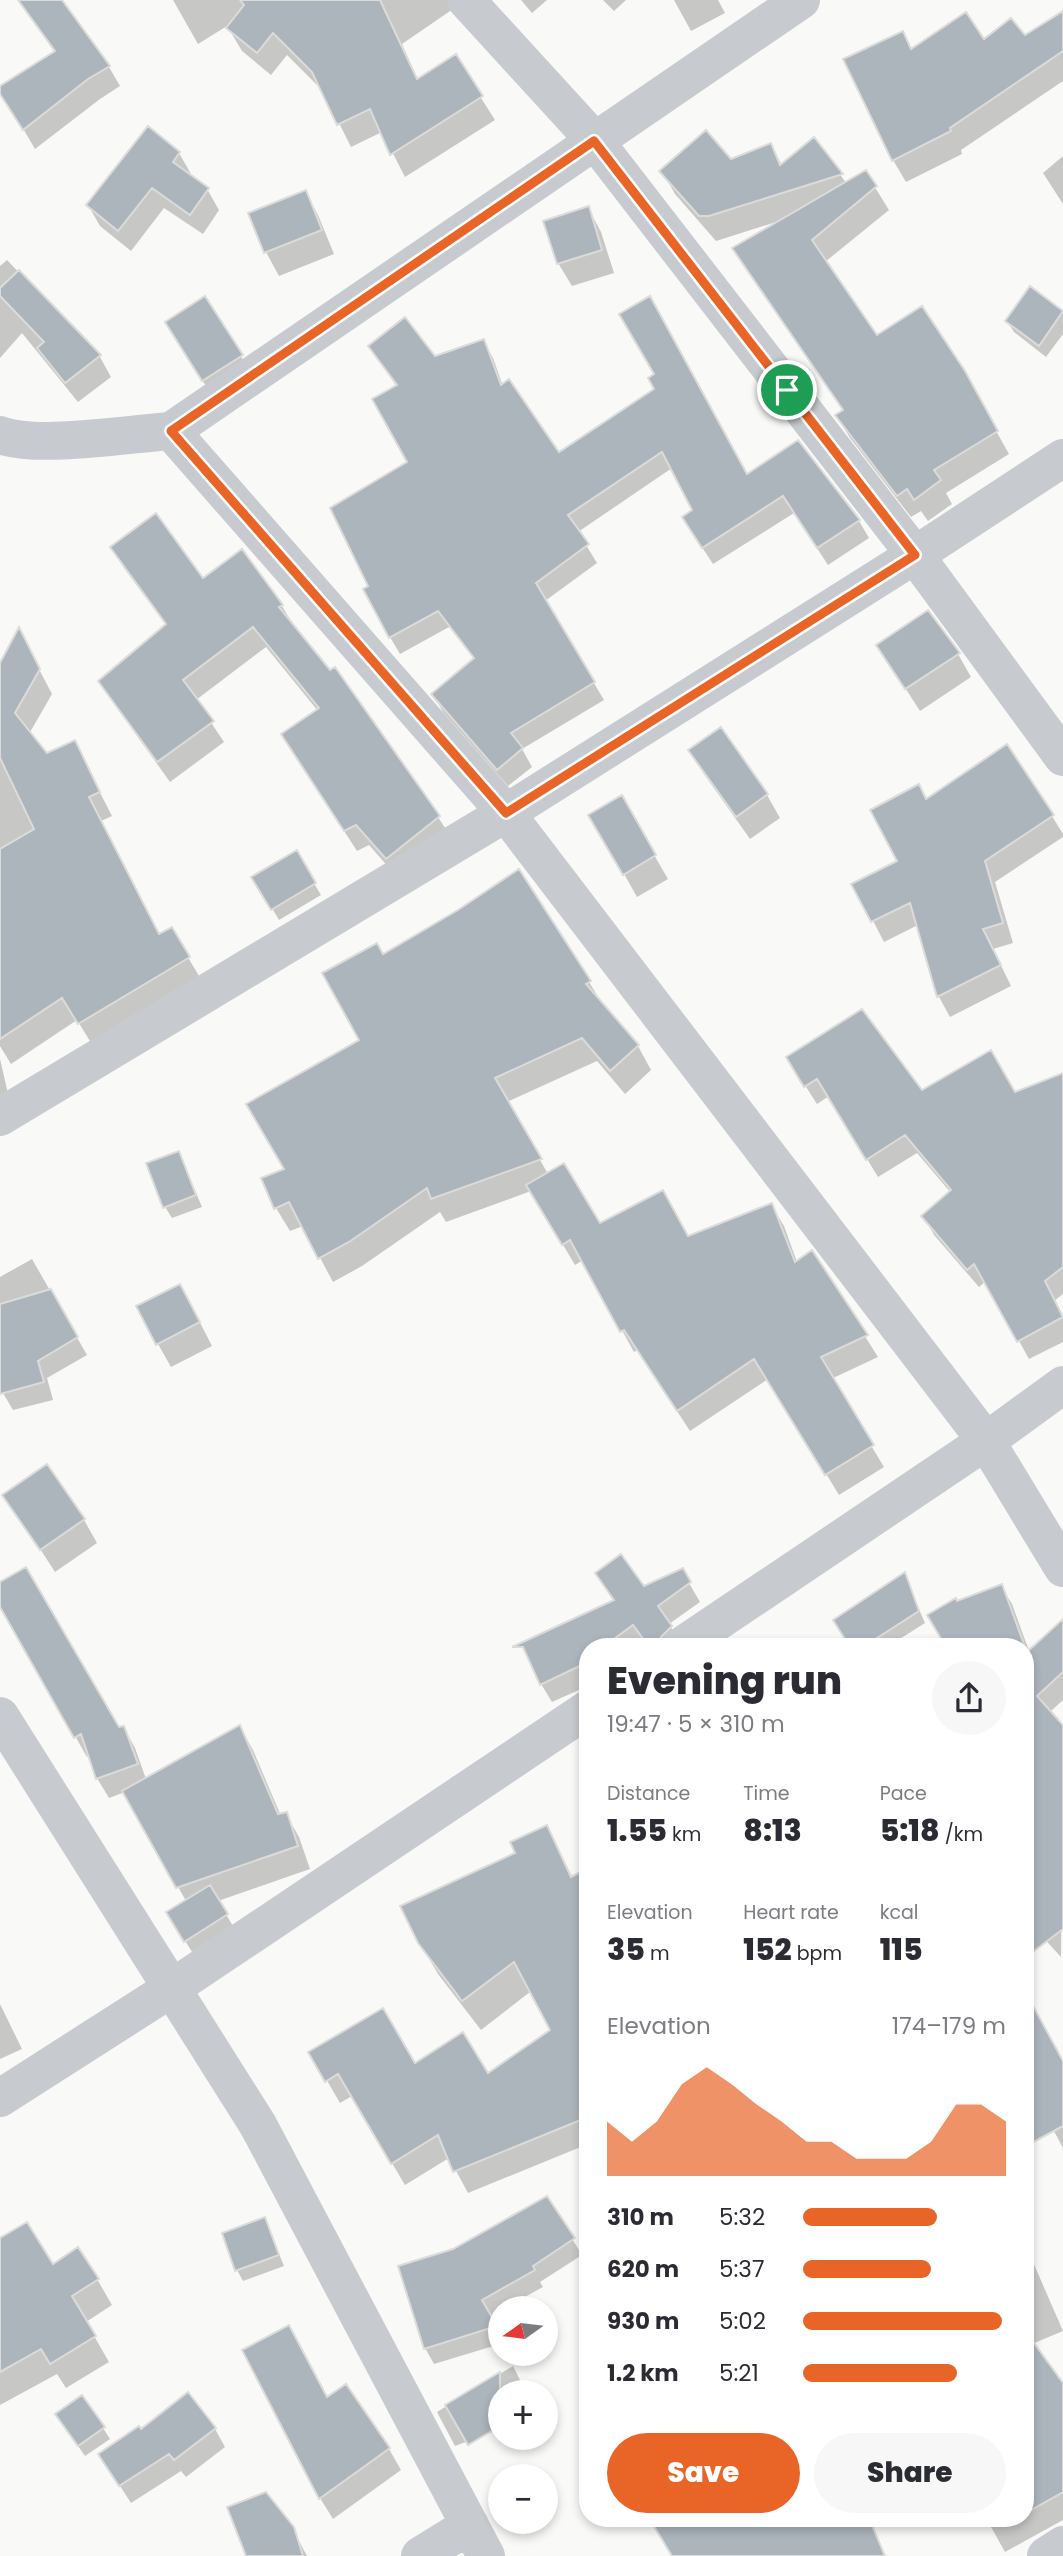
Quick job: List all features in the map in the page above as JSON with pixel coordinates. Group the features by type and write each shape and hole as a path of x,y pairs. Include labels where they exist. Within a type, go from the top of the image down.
{"street":[{"path":"466,0 594,141 915,555 1063,757"},
{"path":"0,435 10,439 48,441 171,431 801,0"},
{"path":"171,431 506,813 986,1441 1063,1568"},
{"path":"0,1117 506,813 915,555 1063,458"},
{"path":"693,1638 986,1441 1063,1385"},
{"path":"0,2098 172,1988 579,1715"},
{"path":"0,1716 258,2125 478,2540 420,2556"},
{"path":"1046,2556 1063,2545"}],"building":[{"path":"18,0 62,0 110,66 88,79 23,130 0,94 0,86 55,51"},
{"path":"240,0 380,0 417,79 456,54 483,96 390,155 370,109 337,125 312,72 273,33 257,53 226,28 244,5"},
{"path":"1063,11 1063,51 950,128 951,131 892,161 843,59 903,31 911,49 966,12 984,39 1011,18 1025,35"},
{"path":"148,126 180,152 173,162 209,188 190,215 152,188 118,231 86,205"},
{"path":"706,130 731,159 771,143 780,165 814,137 843,174 709,216 699,216 659,171"},
{"path":"866,170 877,186 812,240 877,335 922,306 965,371 998,431 934,470 941,480 914,500 907,489 897,496 835,415 843,410 732,248"},
{"path":"306,190 322,230 264,253 248,213"},
{"path":"589,206 602,250 557,264 543,221"},
{"path":"19,270 101,355 65,383 37,348 44,342 0,296 0,288"},
{"path":"1030,286 1063,311 1039,346 1005,321"},
{"path":"205,296 243,355 202,381 165,322"},
{"path":"650,296 747,474 798,440 860,520 817,548 783,496 702,548 682,517 692,510 662,452 568,515 589,544 536,583 595,682 511,733 523,748 497,770 431,694 474,658 438,611 389,638 363,589 368,586 330,508 407,462 372,399 397,385 368,346 405,317 435,356 484,339 501,385 509,379 559,452 654,389 648,378 654,374 619,314"},
{"path":"156,513 203,578 242,549 283,605 279,607 330,670 335,667 440,816 386,859 356,825 344,831 281,734 319,708 253,627 183,680 214,721 157,762 98,681 166,624 110,547"},
{"path":"928,610 960,653 905,689 876,645"},
{"path":"19,627 40,669 15,713 47,753 75,740 100,792 89,797 159,934 172,927 190,957 78,1024 62,998 0,1039 0,849 34,829 0,758 0,663"},
{"path":"721,727 768,794 736,817 688,750"},
{"path":"1007,744 1054,815 985,861 1003,923 983,929 1001,965 937,997 910,903 871,922 851,884 897,861 870,810 919,784 926,799"},
{"path":"622,795 656,855 623,875 588,815"},
{"path":"297,850 316,883 271,910 251,877"},
{"path":"519,869 591,981 586,984 639,1045 610,1071 582,1038 495,1078 542,1159 431,1199 427,1188 349,1242 318,1259 289,1202 274,1209 261,1178 284,1169 246,1104 359,1040 322,973 377,943 383,954 458,910"},
{"path":"862,1009 922,1090 991,1050 1015,1092 1063,1073 1063,1267 1045,1281 1063,1317 1017,1342 974,1264 967,1270 921,1216 951,1190 905,1135 866,1160 817,1079 804,1087 786,1057"},
{"path":"179,1151 196,1195 163,1208 146,1163"},
{"path":"564,1163 600,1223 663,1190 688,1236 772,1203 795,1262 812,1250 868,1335 821,1357 874,1445 825,1475 754,1359 677,1411 624,1330 620,1332 570,1240 562,1245 526,1185"},
{"path":"180,1284 200,1322 156,1345 136,1306"},
{"path":"51,1289 78,1337 38,1361 44,1382 0,1394 0,1304"},
{"path":"47,1464 85,1519 40,1550 2,1495"},
{"path":"621,1554 644,1586 683,1568 691,1582 658,1606 672,1626 661,1638 642,1638 633,1625 615,1638 579,1638 579,1666 540,1685 523,1647 512,1647 614,1600 595,1573"},
{"path":"26,1567 119,1727 124,1726 138,1764 96,1779 81,1734 74,1738 0,1607 0,1582"},
{"path":"905,1572 919,1611 877,1638 844,1638 833,1620"},
{"path":"1002,1584 1022,1638 941,1638 927,1615 956,1598 957,1601"},
{"path":"1063,1619 1063,1672 1037,1696 1063,1725 1063,1929 1034,1951 1034,1646"},
{"path":"240,1725 278,1814 287,1812 298,1846 176,1888 122,1791"},
{"path":"547,1825 571,1877 579,1873 579,2121 453,2172 438,2135 391,2164 338,2074 325,2082 308,2052 383,2008 415,2063 463,2032 488,2073 550,2030 514,1962 462,2001 418,1943 400,1906 515,1853 510,1842"},
{"path":"210,1885 228,1914 184,1942 166,1912"},
{"path":"1034,2008 1063,2061 1063,2126 1034,2142"},
{"path":"547,2196 575,2238 533,2266 535,2270 482,2300 488,2310 488,2329 424,2349 398,2266 453,2249"},
{"path":"265,2217 279,2255 235,2271 222,2233"},
{"path":"27,2222 53,2264 78,2247 99,2279 72,2296 96,2336 50,2364 41,2349 0,2372 0,2238"},
{"path":"289,2325 327,2397 346,2384 390,2448 319,2499 242,2350"},
{"path":"1034,2343 1063,2383 1063,2492 1034,2508"},
{"path":"500,2372 500,2380 488,2380 488,2433 468,2445 445,2405"},
{"path":"188,2392 216,2428 174,2460 169,2454 119,2486 98,2454 139,2426 141,2429"},
{"path":"82,2395 105,2427 78,2446 55,2414"},
{"path":"266,2492 294,2527 303,2556 246,2556 227,2507"},
{"path":"654,2527 873,2527 885,2556 672,2556"}],"route":[{"path":"594,141 787,390 915,555 506,813 171,431 594,141"}]}
